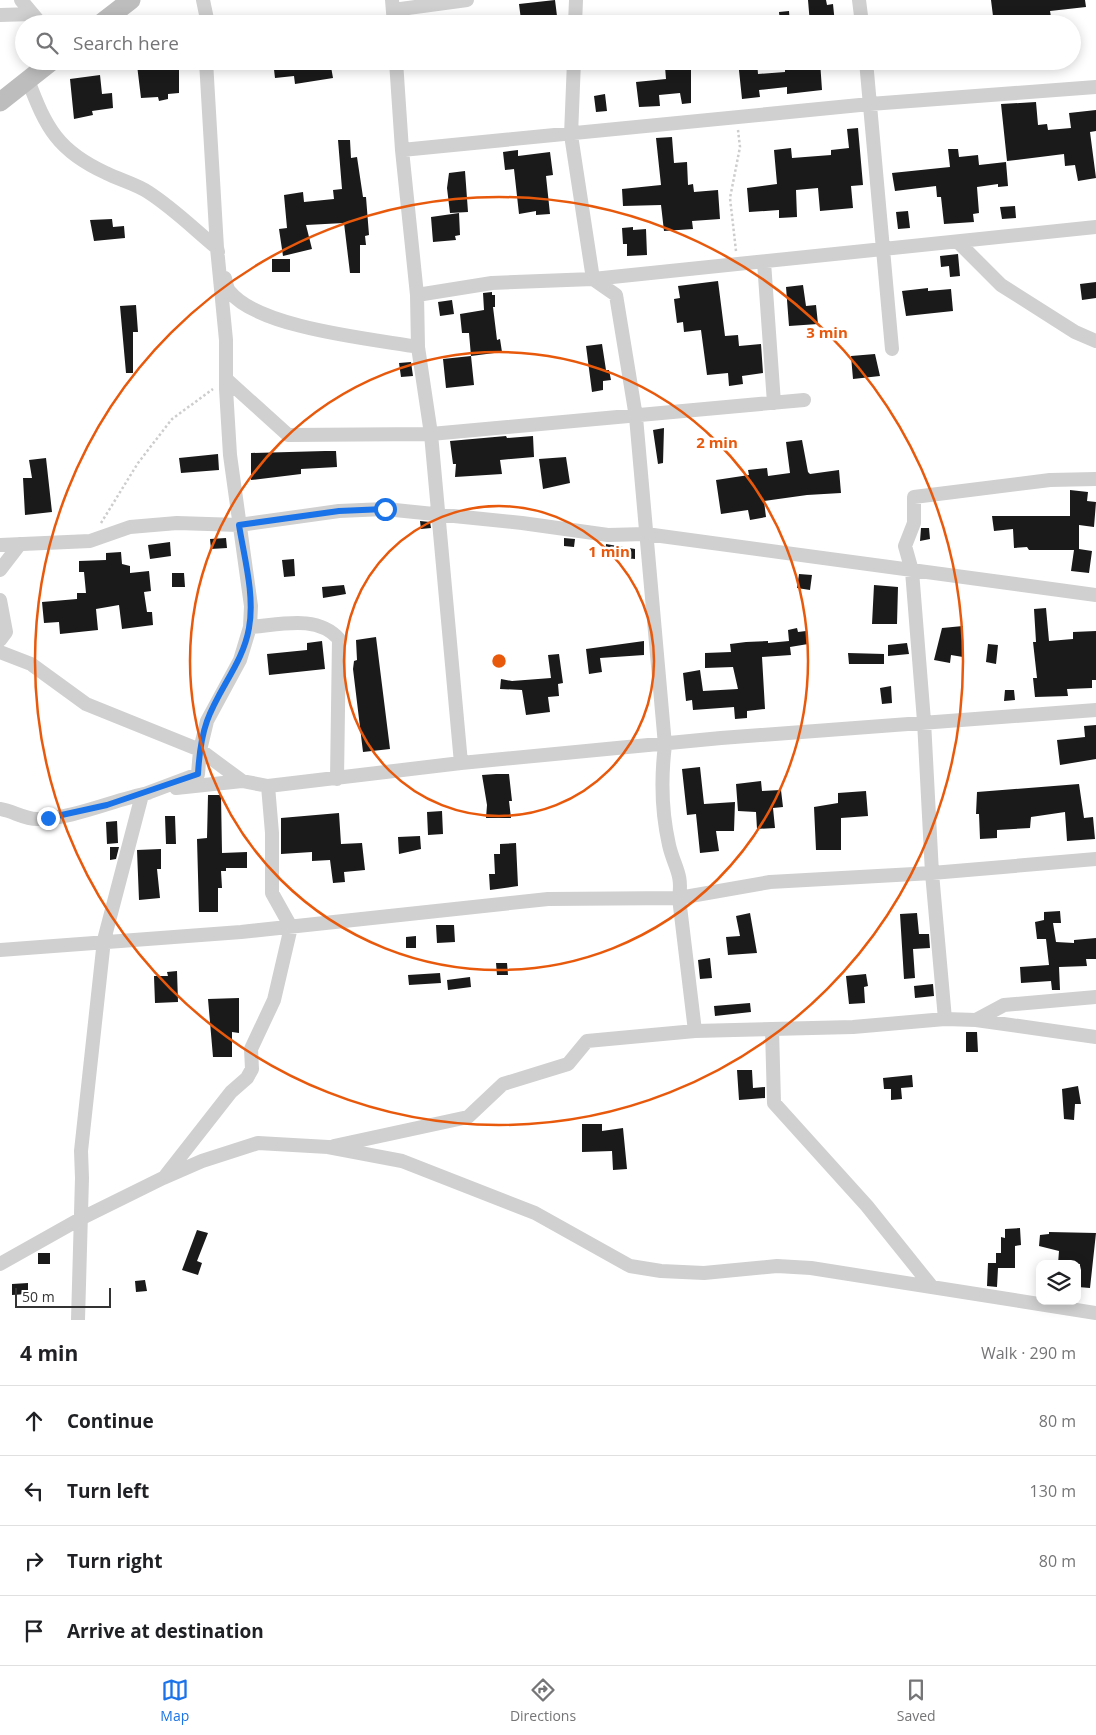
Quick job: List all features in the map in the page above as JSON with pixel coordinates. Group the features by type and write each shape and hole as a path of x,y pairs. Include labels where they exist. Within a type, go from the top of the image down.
{"main road":[{"path":"112,15 131,0"},
{"path":"0,102 41,70"}],"street":[{"path":"21,0 34,15"},
{"path":"203,0 206,15"},
{"path":"393,11 467,0"},
{"path":"575,15 576,0"},
{"path":"859,0 861,15"},
{"path":"0,14 15,16"},
{"path":"142,795 198,774 200,750 207,721 240,660 250,627 251,606 230,456 226,340 217,248 207,70"},
{"path":"397,70 402,150 417,295 418,347 431,434 437,514 453,657 461,763"},
{"path":"574,70 571,135 593,279 616,295 636,417 665,745 662,770 665,811 669,845 682,882 679,898 695,1031"},
{"path":"867,70 892,349"},
{"path":"28,80 40,112 52,133 72,153 104,172 148,192 217,248 228,291 256,312 317,330 418,347"},
{"path":"402,150 571,135 870,104 1096,88"},
{"path":"417,295 492,283 593,279 959,243 1096,227"},
{"path":"959,243 1001,284 1074,332 1096,341"},
{"path":"764,262 774,402"},
{"path":"226,379 288,435 431,434 636,417 804,400"},
{"path":"945,1019 932,873 924,721 912,571 905,546 914,523 914,497 1050,480 1096,479"},
{"path":"0,545 90,541 130,527 177,523 239,525 339,511 385,509 608,535 646,534 1096,595"},
{"path":"0,570 20,544"},
{"path":"0,600 6,632 0,640"},
{"path":"250,627 308,623 332,630 339,639 338,779"},
{"path":"0,652 31,664 86,704 200,750 242,781"},
{"path":"0,810 12,811 25,818 48,818 142,795 184,787 242,781 268,786 461,763 924,721 1096,710"},
{"path":"164,1178 230,1092 247,1078 252,1069 251,1049 274,1000 291,927 272,893 272,833 268,786"},
{"path":"78,1320 81,1151 104,940 142,795"},
{"path":"0,950 104,940 291,927 548,899 679,898 770,882 932,873 1096,859"},
{"path":"976,1020 1004,1005 1096,996"},
{"path":"328,1147 468,1117 503,1084 568,1064 587,1041 695,1031 793,1027 853,1028 945,1019 976,1020 1096,1038"},
{"path":"772,1029 774,1103 868,1206 932,1286"},
{"path":"0,1264 80,1219 164,1178 202,1161 258,1143 328,1147 402,1161 535,1214 630,1266 661,1271 704,1273 777,1266 811,1268 1096,1313"}],"path":[{"path":"736,117 740,147 730,198 737,265"},
{"path":"90,541 138,463 172,419 226,379"}],"building":[{"path":"555,0 557,15 520,15 519,4"},
{"path":"808,0 826,0 827,5 833,4 834,15 809,15"},
{"path":"991,0 1085,0 1086,7 1050,11 1051,15 993,15"},
{"path":"789,11 789,15 779,15 779,12"},
{"path":"138,70 179,70 179,93 168,94 168,99 159,101 158,97 141,98"},
{"path":"274,70 332,70 333,78 295,84 294,76 275,78"},
{"path":"665,70 691,70 691,103 682,104 680,93 659,95 660,106 639,107 636,82 666,79"},
{"path":"739,70 758,70 758,74 785,72 785,70 821,70 822,90 787,94 787,87 759,90 760,97 742,99"},
{"path":"100,75 102,94 112,93 113,108 92,111 93,115 74,119 70,79"},
{"path":"605,94 607,111 596,112 594,96"},
{"path":"1036,102 1038,125 1047,124 1048,130 1071,128 1069,113 1096,110 1096,131 1090,132 1096,178 1078,181 1075,165 1065,166 1064,154 1007,161 1001,104"},
{"path":"858,128 863,185 851,186 853,208 820,211 818,188 796,190 797,217 779,218 779,210 749,212 747,188 777,184 774,150 791,148 792,158 831,155 831,150 849,148 847,129"},
{"path":"672,137 674,163 687,162 688,185 693,184 694,192 718,190 720,219 692,221 693,229 664,231 661,205 623,206 622,189 661,185 656,138"},
{"path":"338,140 350,140 351,158 357,157 363,197 366,197 369,235 365,236 366,245 360,245 360,273 350,273 344,223 306,225 312,249 283,256 279,229 287,228 284,195 303,192 304,202 334,199 333,190 342,189"},
{"path":"948,149 958,149 959,157 978,155 979,165 1006,162 1008,186 998,187 998,184 977,187 979,213 973,214 974,222 944,224 941,197 937,197 936,186 895,191 892,173 950,167"},
{"path":"518,150 518,156 550,152 553,175 546,176 550,214 536,215 536,211 519,214 514,169 505,170 503,152"},
{"path":"465,171 468,212 450,213 447,188 449,173"},
{"path":"1015,206 1016,218 1002,219 1000,207"},
{"path":"908,211 910,228 898,229 896,212"},
{"path":"459,213 460,235 455,236 456,240 433,242 431,217"},
{"path":"112,219 113,227 124,226 125,238 94,241 90,220"},
{"path":"633,227 633,230 646,229 647,255 627,256 627,244 623,244 622,228"},
{"path":"958,254 960,276 950,277 949,266 941,267 940,256"},
{"path":"272,259 290,259 290,272 272,272"},
{"path":"718,281 725,336 738,335 739,346 761,344 763,373 742,376 743,384 729,386 728,373 707,375 701,330 684,332 683,322 677,323 674,299 680,298 678,286"},
{"path":"1096,282 1096,298 1082,300 1080,284"},
{"path":"803,285 806,306 816,305 818,324 789,326 786,287"},
{"path":"928,288 928,291 951,289 953,311 906,316 902,291"},
{"path":"492,292 492,295 495,295 495,307 493,307 497,340 500,339 502,352 471,356 469,333 462,333 460,314 484,310 483,293"},
{"path":"452,300 454,314 440,316 438,302"},
{"path":"136,305 138,332 133,332 133,373 126,373 120,306"},
{"path":"602,344 606,370 609,370 611,380 603,381 603,390 592,392 586,346"},
{"path":"875,354 880,376 853,379 851,356"},
{"path":"471,356 474,385 446,388 443,359"},
{"path":"411,362 413,376 401,377 399,363"},
{"path":"664,428 663,463 658,464 653,430"},
{"path":"506,436 507,438 533,436 534,457 500,460 502,474 455,477 456,464 453,464 450,441"},
{"path":"802,440 808,472 810,474 839,470 841,493 807,495 764,501 766,517 750,520 748,510 721,514 716,480 749,475 748,470 767,468 768,476 790,473 786,442"},
{"path":"336,451 337,467 301,469 301,474 251,480 251,453"},
{"path":"218,454 219,470 181,473 179,458"},
{"path":"566,457 570,483 543,489 539,459"},
{"path":"46,458 52,512 25,515 23,478 32,478 29,460"},
{"path":"1070,490 1088,492 1087,501 1096,502 1094,527 1079,525 1079,549 1092,551 1089,573 1071,571 1074,550 1014,548 1013,529 994,531 992,516 1070,516"},
{"path":"420,521 430,522 431,528 421,529"},
{"path":"921,528 929,528 930,539 920,541"},
{"path":"226,538 227,548 211,549 210,539"},
{"path":"564,538 575,539 574,547 564,546"},
{"path":"170,542 171,556 150,559 148,545"},
{"path":"606,544 635,549 635,559 605,556"},
{"path":"121,552 122,564 130,566 130,573 149,571 151,591 144,592 147,612 152,612 153,625 122,629 119,605 96,609 98,630 60,634 59,622 44,623 42,602 77,599 77,593 86,593 84,572 79,572 79,561 106,560 106,553"},
{"path":"294,559 295,576 284,577 282,560"},
{"path":"172,573 184,573 185,587 172,587"},
{"path":"799,574 812,575 810,590 797,588"},
{"path":"344,585 346,594 323,598 322,587"},
{"path":"874,585 898,587 897,624 872,624"},
{"path":"1046,608 1049,641 1073,639 1073,632 1096,631 1096,680 1092,680 1092,688 1067,689 1068,696 1035,697 1033,678 1037,678 1033,642 1036,642 1034,609"},
{"path":"963,626 963,657 951,655 950,663 934,660 942,628"},
{"path":"797,628 798,632 806,631 808,644 790,647 791,655 762,657 765,709 747,711 747,718 735,719 734,707 693,710 692,700 686,701 683,673 700,670 703,691 738,689 733,667 705,668 705,653 731,652 730,644 789,641 788,630"},
{"path":"376,637 390,749 363,752 353,669 354,661 357,660 356,640"},
{"path":"322,641 325,669 269,675 267,654 307,650 307,643"},
{"path":"644,641 644,655 600,658 602,672 589,674 586,649"},
{"path":"907,643 909,654 888,656 888,645"},
{"path":"988,644 998,645 996,664 986,662"},
{"path":"848,653 884,654 884,664 849,664"},
{"path":"559,654 563,683 558,684 559,696 548,697 550,712 526,715 522,690 500,689 501,679 512,681 551,678 548,655"},
{"path":"891,686 892,703 882,704 880,688"},
{"path":"1005,690 1014,690 1015,700 1004,701"},
{"path":"1096,725 1096,759 1060,765 1057,740 1085,737 1084,726"},
{"path":"700,767 704,804 735,802 734,831 716,831 719,851 700,853 696,814 687,815 682,769"},
{"path":"509,774 512,801 509,801 511,818 486,818 487,805 482,775"},
{"path":"761,781 762,791 781,790 783,807 773,808 775,828 757,829 756,812 738,811 736,784"},
{"path":"1079,784 1084,818 1093,817 1095,839 1067,841 1065,812 1031,817 1030,828 997,830 997,838 980,839 979,814 976,814 977,792"},
{"path":"866,791 868,816 841,818 841,850 816,850 814,807 838,803 838,793"},
{"path":"208,795 221,795 222,853 247,852 247,868 226,868 226,871 221,871 222,888 218,888 218,912 199,912 197,839 207,838"},
{"path":"442,811 443,834 428,835 427,812"},
{"path":"339,813 341,844 362,843 365,870 344,872 345,882 333,883 330,860 312,861 312,852 281,854 281,818"},
{"path":"165,816 175,816 176,844 166,844"},
{"path":"117,821 118,843 107,844 106,822"},
{"path":"420,836 421,849 399,854 398,837"},
{"path":"516,843 518,886 490,890 489,874 495,874 494,854 500,854 500,844"},
{"path":"110,847 119,847 116,859 110,860"},
{"path":"161,849 161,869 157,869 160,898 139,900 137,850"},
{"path":"1060,911 1061,923 1053,923 1056,942 1074,943 1074,940 1096,938 1096,959 1086,959 1087,966 1059,967 1060,990 1052,990 1051,981 1021,983 1020,967 1049,965 1046,939 1037,939 1035,922 1044,920 1044,912"},
{"path":"750,913 757,953 728,955 726,937 740,936 736,916"},
{"path":"917,913 919,934 929,934 930,948 913,949 915,978 904,979 900,914"},
{"path":"436,925 454,925 455,942 437,943"},
{"path":"416,936 416,948 406,948 406,937"},
{"path":"710,958 712,978 700,979 698,960"},
{"path":"496,963 507,963 508,975 497,975"},
{"path":"177,971 178,1002 155,1003 154,976 168,976 167,972"},
{"path":"440,973 441,983 409,985 408,975"},
{"path":"866,974 868,986 864,987 865,1003 849,1004 846,976"},
{"path":"470,977 471,987 448,990 447,980"},
{"path":"933,984 934,996 915,998 914,986"},
{"path":"239,998 239,1033 232,1032 232,1057 213,1057 208,999"},
{"path":"750,1003 751,1012 715,1016 714,1006"},
{"path":"966,1032 977,1032 978,1052 966,1052"},
{"path":"737,1070 752,1070 753,1088 765,1087 765,1098 739,1100"},
{"path":"912,1075 913,1087 901,1088 902,1099 891,1100 891,1089 884,1089 883,1078"},
{"path":"1078,1086 1081,1104 1075,1104 1074,1120 1064,1119 1062,1089"},
{"path":"582,1124 602,1124 602,1131 623,1128 627,1169 613,1170 612,1151 582,1152"},
{"path":"1020,1228 1021,1245 1015,1246 1015,1268 998,1268 997,1287 987,1286 988,1263 996,1263 996,1253 1001,1253 1001,1237 1005,1238 1005,1229"},
{"path":"197,1230 208,1233 197,1261 202,1263 198,1275 182,1270"},
{"path":"1049,1232 1096,1233 1090,1288 1081,1287 1081,1260 1058,1260 1059,1251 1039,1246 1040,1235 1049,1234"},
{"path":"38,1253 50,1253 50,1264 38,1264"},
{"path":"145,1280 147,1291 136,1292 135,1281"},
{"path":"28,1283 28,1294 12,1295 12,1284"}],"route":[{"path":"48,818 142,795 198,774 200,750 207,721 240,660 250,627 251,606 239,525 339,511 385,509"}]}
